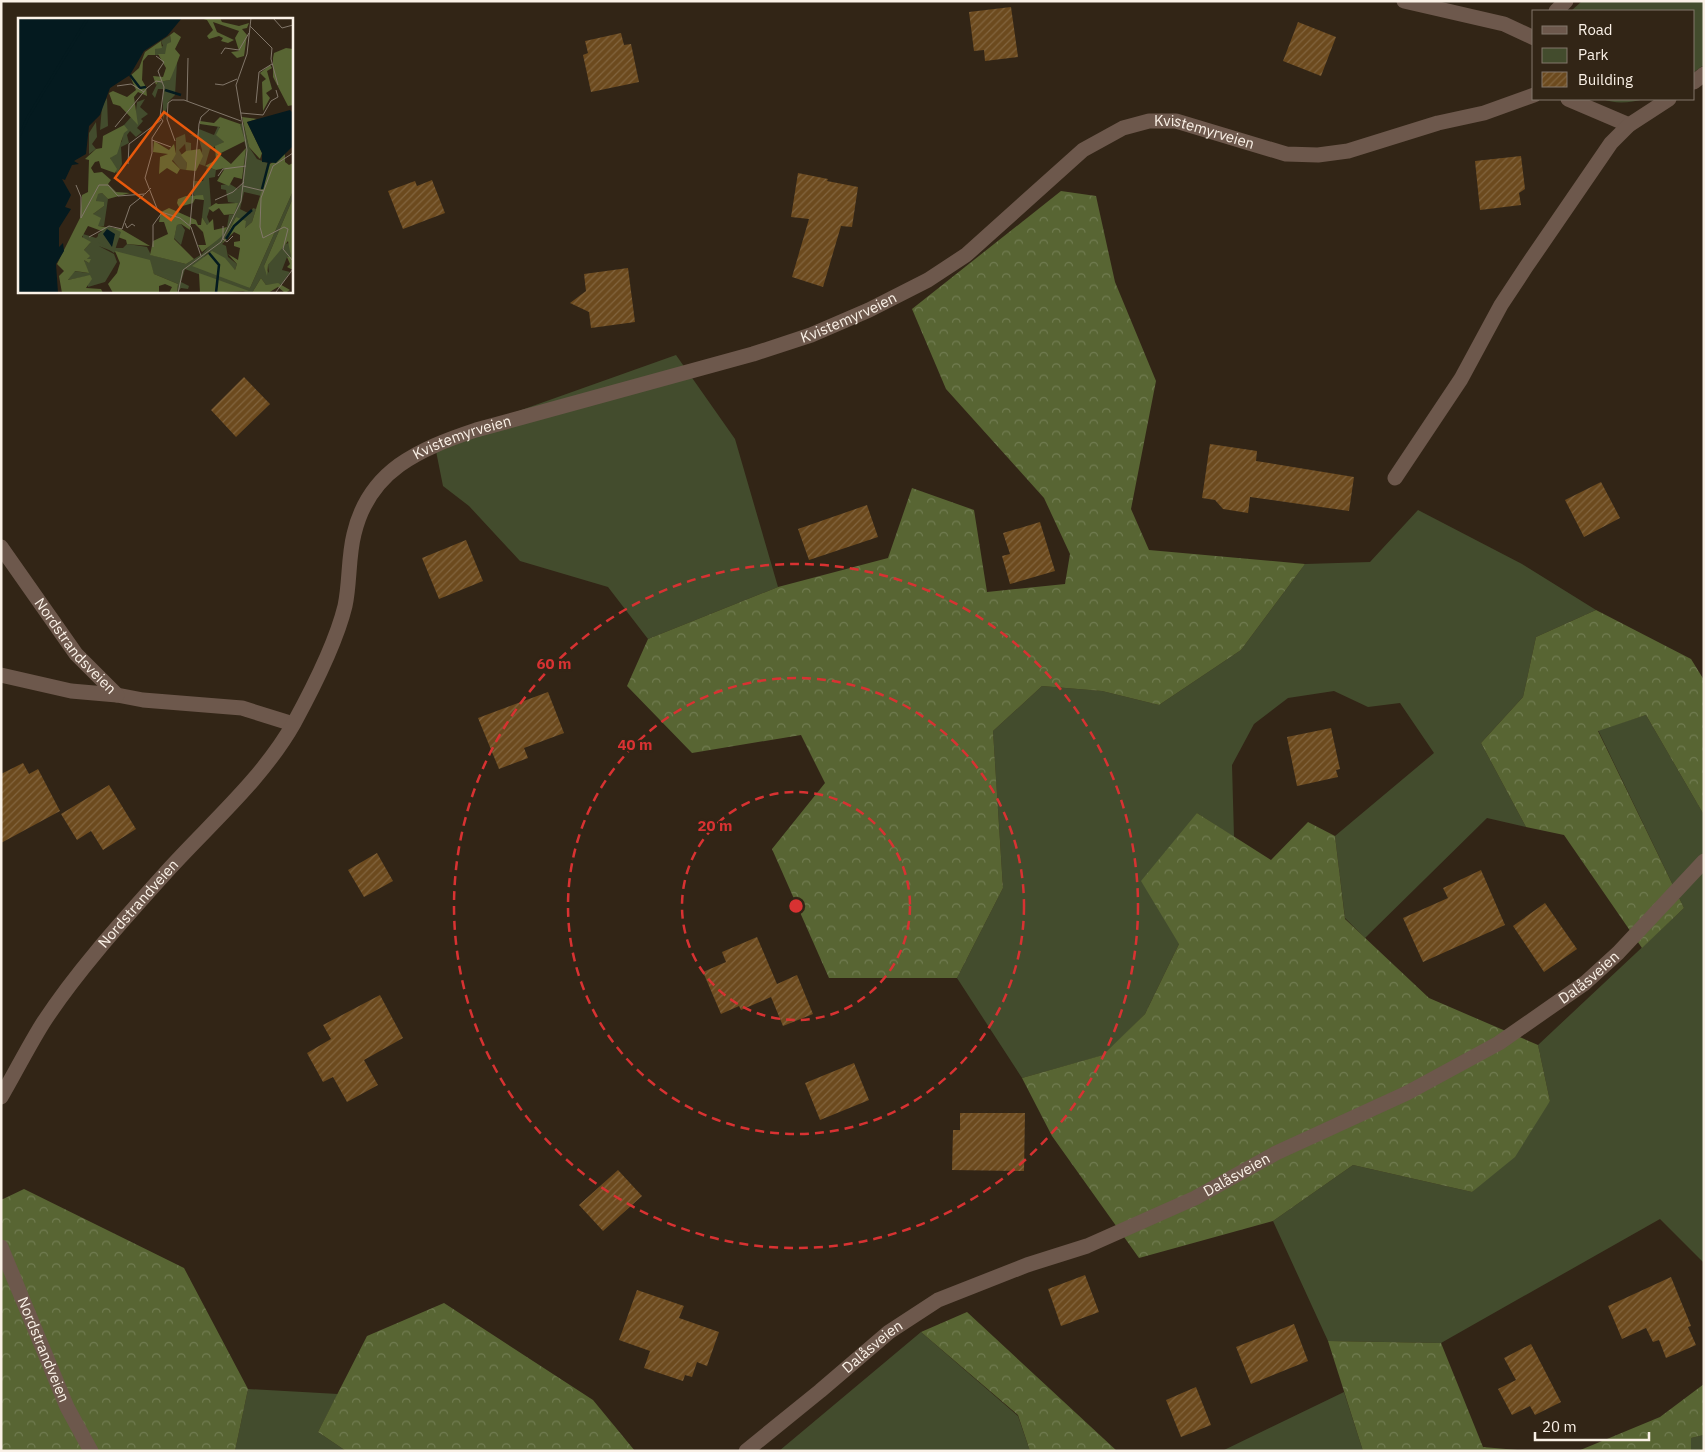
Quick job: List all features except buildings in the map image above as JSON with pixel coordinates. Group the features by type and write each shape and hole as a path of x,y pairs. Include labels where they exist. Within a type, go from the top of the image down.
{"street":[{"path":"1404,1 1504,24 1532,37"},
{"path":"1557,10 1566,1"},
{"name":"Kvistemyrveien","path":"293,724 338,631 345,604 353,537 358,517 383,478 397,465 420,452 476,430 753,354 811,335 869,310 928,280 966,255 1083,150 1123,128 1149,121 1176,121 1286,154 1318,155 1348,151 1438,123 1484,113 1532,96"},
{"path":"1570,100 1629,125"},
{"path":"1395,478 1461,379 1501,305 1611,143 1629,125 1667,100"},
{"name":"Nordstrandsveien","path":"1,547 76,654 117,695 143,700 242,708 293,724"},
{"path":"1,675 71,691 117,695"},
{"name":"Nordstrandveien","path":"1,1097 43,1023 100,948 259,771 293,724"},
{"name":"Dalåsveien","path":"746,1451 820,1392 889,1332 938,1300 1027,1265 1087,1246 1195,1198 1276,1152 1407,1094 1499,1043 1585,983 1618,953 1704,861"},
{"name":"Nordstrandveien","path":"1,1247 67,1408 91,1451"}],"green space":[{"path":"1582,1 1704,1 1704,65 1695,71 1695,10 1572,10"},
{"path":"1605,100 1638,100 1623,102"},
{"path":"1061,191 1096,196 1115,282 1156,381 1131,509 1149,550 1305,564 1241,650 1159,705 1102,691 1042,686 993,731 1003,888 957,978 829,978 772,849 825,783 801,735 692,753 627,686 648,639 778,587 888,558 912,488 974,510 987,592 1065,584 1070,554 1044,498 946,389 912,309"},
{"path":"676,355 735,439 778,587 648,639 608,587 520,561 469,506 443,486 434,441"},
{"path":"1418,510 1522,564 1596,610 1536,637 1523,697 1481,743 1526,827 1487,818 1365,938 1345,918 1335,836 1434,753 1400,703 1368,707 1334,691 1288,698 1254,724 1232,765 1234,837 1197,813 1179,944 1145,1014 1104,1055 1022,1078 957,978 1003,888 993,731 1042,686 1102,691 1159,705 1241,650 1305,564 1370,562"},
{"path":"1596,610 1691,659 1704,680 1704,815 1646,715 1598,731 1684,908 1642,948 1564,835 1526,827 1481,743 1523,697 1536,637"},
{"path":"1646,715 1704,815 1704,1263 1660,1219 1441,1343 1328,1341 1273,1221 1353,1165 1472,1192 1550,1101 1538,1045 1684,908 1598,730"},
{"path":"1197,813 1271,860 1308,822 1335,836 1345,919 1429,998 1538,1045 1550,1101 1515,1157 1472,1192 1353,1165 1273,1221 1139,1258 1052,1136 1022,1078 1103,1055 1145,1014 1179,944 1141,881"},
{"path":"24,1189 184,1268 248,1389 235,1451 1,1451 1,1200"},
{"path":"444,1303 593,1400 635,1451 346,1451 318,1432 367,1336"},
{"path":"967,1312 1117,1451 1030,1451 1018,1415 921,1332"},
{"path":"921,1332 1018,1416 1030,1451 779,1451"},
{"path":"1328,1341 1441,1343 1483,1447 1528,1451 1363,1451"},
{"path":"1704,1384 1704,1435 1691,1438 1691,1451 1578,1451 1660,1417"},
{"path":"248,1389 338,1394 318,1432 346,1451 235,1451"},
{"path":"1344,1392 1363,1451 1222,1451"},
{"path":"1704,1435 1704,1451 1691,1451 1691,1438"}]}
